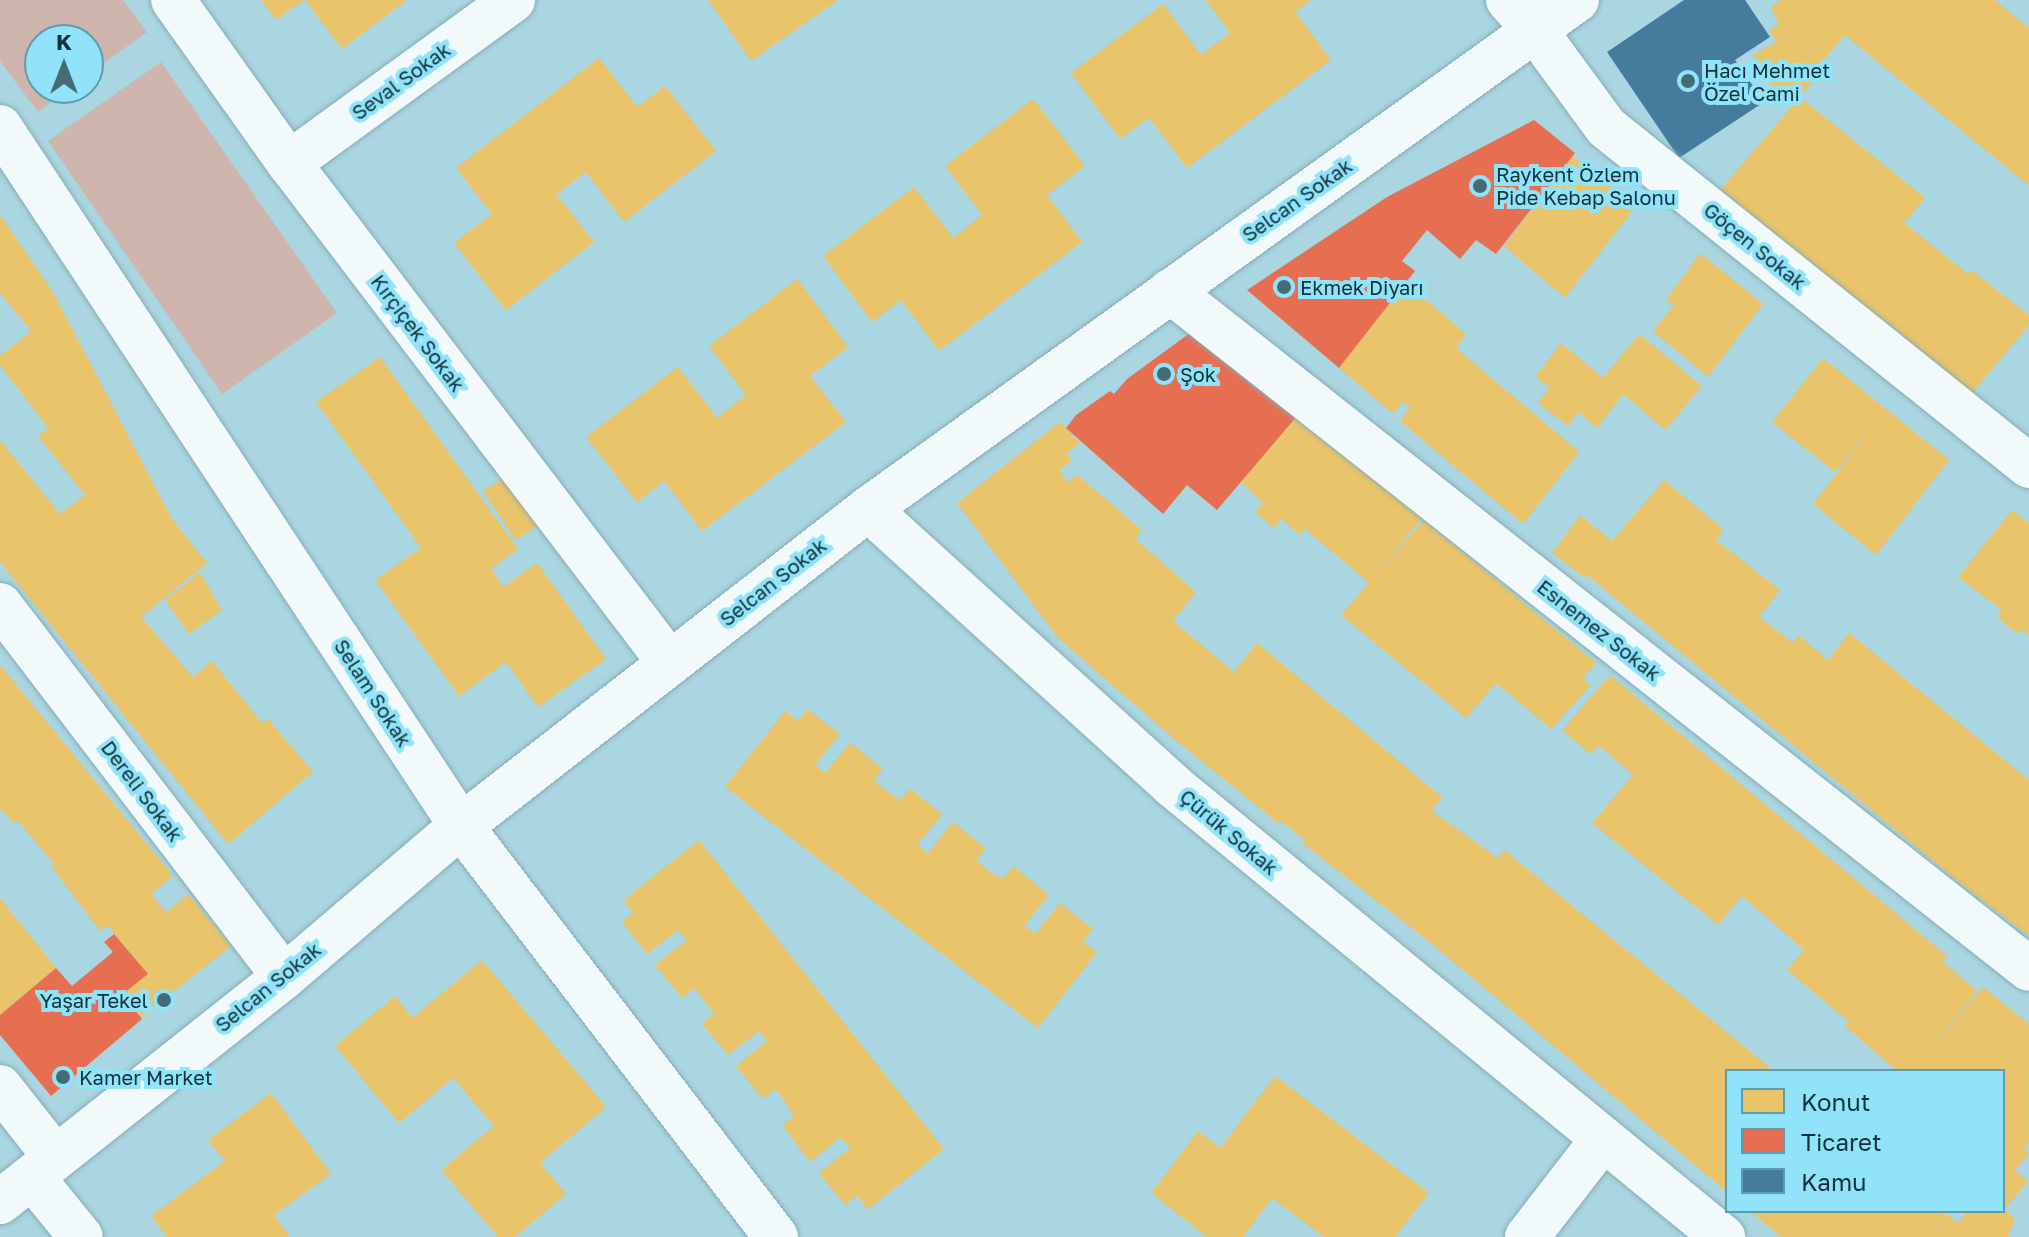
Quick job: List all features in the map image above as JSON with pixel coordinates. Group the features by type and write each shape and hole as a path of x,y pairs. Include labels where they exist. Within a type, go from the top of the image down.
{"street":[{"name":"Kırçiçek Sokak","path":"173,0 289,163 669,662"},
{"name":"Seval Sokak","path":"289,163 513,0"},
{"name":"Selcan Sokak","path":"29,1179 284,977 461,826 868,509 1170,291 1521,15 1577,0"},
{"name":"Göçen Sokak","path":"1521,15 1606,127 2029,466"},
{"name":"Selam Sokak","path":"2,138 461,826 776,1237"},
{"name":"Esnemez Sokak","path":"1170,291 2029,969"},
{"name":"Çürük Sokak","path":"868,509 1172,785 1723,1237"},
{"name":"Dereli Sokak","path":"0,605 284,977"},
{"path":"0,1087 29,1179 81,1237"},
{"path":"1527,1237 1602,1140"}],"shaded area":[{"path":"0,0 123,0 147,32 104,63 104,24 24,24 24,93 0,61"},
{"path":"161,62 337,313 222,394 48,141"},
{"path":"32,104 49,104 38,112"}],"building: Konut":[{"path":"261,0 304,0 276,20"},
{"path":"305,0 407,0 342,49"},
{"path":"708,0 838,0 751,61"},
{"path":"1206,0 1311,0 1295,12 1331,60 1187,168 1149,118 1120,139 1071,73 1163,4 1201,55 1230,33"},
{"path":"1781,0 1995,0 2029,28 2029,186 1845,35 1820,64 1825,68 1796,100 1782,103 1753,55 1776,42 1769,30 1779,24 1771,7"},
{"path":"599,58 637,107 665,86 716,151 624,222 586,172 556,194 594,242 506,310 454,243 492,214 456,168"},
{"path":"1800,97 1925,198 1904,223 1968,274 1971,270 2029,315 2029,325 1968,398 1720,190"},
{"path":"1033,99 1085,166 1047,195 1082,242 939,351 901,300 872,322 823,256 914,187 953,238 982,215 945,166"},
{"path":"1572,156 1636,206 1565,298 1504,246"},
{"path":"0,215 53,292 172,519 207,563 141,617 193,677 212,661 262,723 268,719 313,772 228,844 0,562 0,440 60,514 85,495 38,436 48,428 0,365 0,356 31,331 0,293"},
{"path":"1700,253 1763,304 1708,377 1653,331 1674,305 1666,300"},
{"path":"797,279 848,347 810,376 846,422 702,531 664,481 637,502 586,437 678,367 717,418 746,395 709,346"},
{"path":"1406,283 1466,334 1456,348 1579,452 1523,524 1400,421 1410,407 1402,402 1393,414 1339,368"},
{"path":"1639,334 1702,386 1665,430 1623,394 1597,428 1578,412 1568,426 1538,403 1549,388 1535,377 1561,343 1603,378"},
{"path":"380,357 518,549 491,569 503,587 537,563 606,659 538,707 506,662 459,696 375,580 421,548 316,402"},
{"path":"1823,358 1949,460 1876,555 1813,504 1869,431 1835,472 1772,422"},
{"path":"1298,415 1423,517 1375,576 1424,520 1596,663 1583,678 1590,686 1551,729 1496,683 1466,718 1341,615 1369,583 1305,529 1300,535 1281,519 1274,528 1255,512 1263,503 1241,482"},
{"path":"1060,422 1080,443 1067,453 1072,461 1059,470 1067,482 1077,475 1142,530 1135,539 1196,592 1173,621 1234,672 1257,643 1442,797 1432,811 1498,858 1504,850 1772,1069 1725,1069 1725,1190 1432,944 1302,843 1305,840 1281,821 1279,824 1179,743 1058,638 957,503"},
{"path":"507,476 539,525 515,540 483,491"},
{"path":"1664,480 1724,530 1716,540 1780,590 1759,617 1793,643 1798,635 1828,660 1849,633 2029,780 2029,936 1961,884 1587,575 1585,578 1552,553 1580,515 1612,541"},
{"path":"2012,510 2029,524 2029,636 2020,629 2017,634 1997,617 2002,610 1958,577"},
{"path":"200,572 222,610 189,634 165,600"},
{"path":"0,665 173,876 151,894 166,912 188,894 231,946 141,1017 123,994 148,974 107,925 100,931 51,866 54,864 18,821 14,824 0,808"},
{"path":"1610,675 1947,956 1942,961 1977,991 1931,1048 1983,987 2029,1024 2029,1143 2024,1149 2029,1154 2015,1170 2028,1181 2005,1209 2005,1069 1895,1069 1845,1026 1848,1021 1787,970 1804,950 1742,896 1718,925 1592,823 1633,775 1599,746 1590,754 1562,730"},
{"path":"807,709 840,734 815,765 825,773 850,743 883,769 874,780 888,792 900,800 910,789 942,814 917,845 928,853 953,822 986,849 976,860 990,872 1003,879 1013,866 1049,895 1024,926 1035,934 1060,903 1093,929 1083,942 1097,952 1038,1028 725,787 785,711 798,721"},
{"path":"699,840 944,1149 868,1209 857,1195 845,1205 819,1173 850,1148 841,1137 810,1162 782,1125 794,1116 786,1103 775,1089 763,1099 736,1066 767,1041 759,1031 728,1055 702,1024 714,1014 694,988 682,998 655,965 687,940 678,930 647,954 622,922 633,913 624,900"},
{"path":"0,898 56,968 0,1015"},
{"path":"482,960 606,1107 540,1163 566,1194 515,1237 498,1237 441,1170 494,1126 453,1078 399,1123 335,1046 395,996 412,1018"},
{"path":"1275,1076 1429,1193 1395,1237 1324,1237 1272,1198 1243,1237 1207,1237 1151,1193 1198,1131 1220,1148"},
{"path":"271,1093 331,1174 274,1215 290,1237 167,1237 151,1216 225,1161 208,1140"},
{"path":"2005,1209 2015,1219 2008,1237 1781,1237 1752,1213 1946,1213 1958,1223 1966,1213 2005,1213"}],"building: Ticaret":[{"path":"1534,120 1575,153 1496,254 1476,240 1460,259 1427,230 1402,261 1415,271 1339,368 1247,290 1387,197"},
{"path":"1194,330 1298,415 1217,510 1187,485 1163,514 1066,428 1076,415 1110,391 1114,394 1127,379"},
{"path":"114,934 148,974 123,994 142,1019 51,1096 0,1035 0,1015 56,968 72,986 113,952 104,942"}],"building: Kamu":[{"name":"Hacı Mehmet Özel Cami","path":"1684,0 1745,0 1770,37 1735,60 1764,102 1679,158 1607,52"}],"place":[{"name":"Hacı Mehmet Özel Cami","path":"1688,81"},
{"name":"Raykent Özlem Pide Kebap Salonu","path":"1480,186"},
{"name":"Ekmek Diyarı","path":"1284,287"},
{"name":"Şok","path":"1164,374"},
{"name":"Yaşar Tekel","path":"164,1000"},
{"name":"Kamer Market","path":"63,1077"}]}
